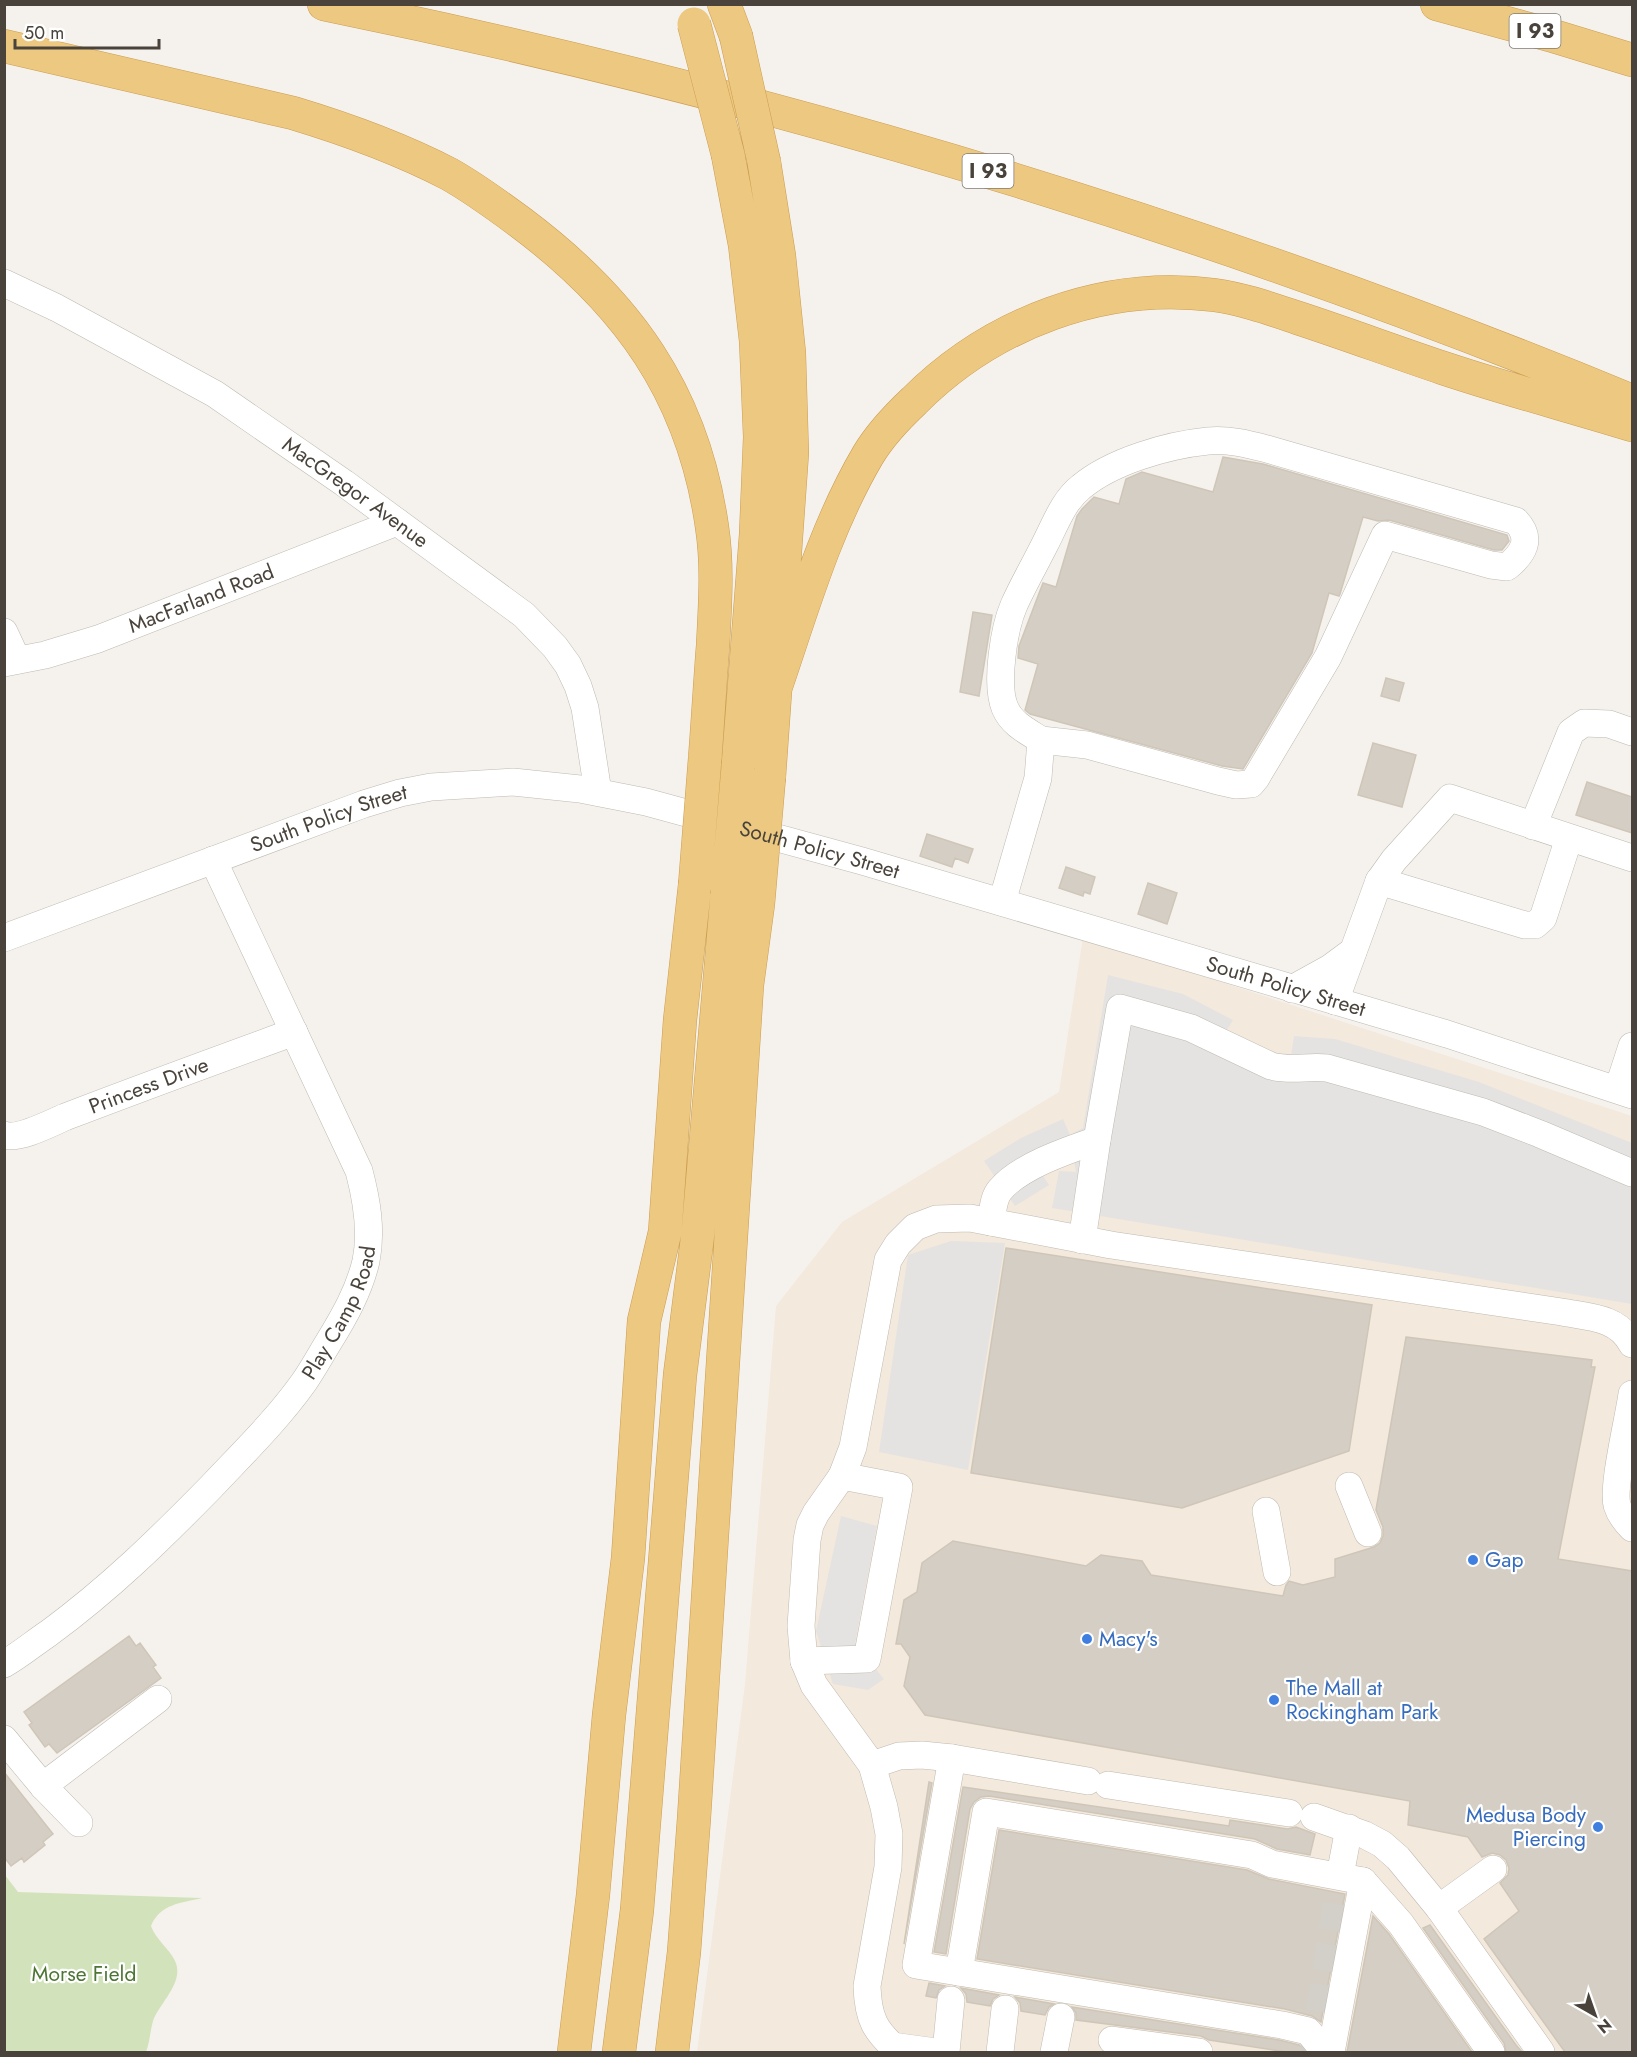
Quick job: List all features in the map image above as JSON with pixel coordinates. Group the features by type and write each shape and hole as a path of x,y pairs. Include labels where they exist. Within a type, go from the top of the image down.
{"highway":[{"name":"I 93","path":"324,4 645,75 918,149 1121,212 1322,280 1520,355 1632,401"},
{"path":"672,2052 684,1952 694,1818 747,985 758,904 769,777 792,453 789,352 779,256 764,162 736,36 724,4"},
{"name":"I 93","path":"1437,4 1632,60"},
{"path":"619,2052 637,1910 680,1375 698,1233 738,767 756,534 760,437 756,341 745,245 728,154 691,14"},
{"path":"4,46 293,113 390,147 451,175 534,233 588,278 634,332 666,383 686,426 707,494 716,565 716,600 695,885 680,1020 665,1232 644,1321 628,1558 609,1715 592,1906 574,2052"},
{"path":"776,689 819,558 846,496 869,453 895,419 927,387 957,363 998,336 1067,307 1139,294 1213,295 1255,304 1444,368 1632,425"},
{"path":"665,1232 680,1375"}],"street":[{"name":"MacGregor Avenue","path":"4,283 57,308 215,394 344,483 524,615 555,647 568,665 578,686 585,708 598,792"},
{"path":"1209,441 1239,442 1505,518 1516,522 1524,529 1525,545 1519,557 1507,567 1491,565 1385,535 1328,657 1273,752 1251,783 1236,785 1087,745 1041,740 1013,722 1005,708 999,688 1002,655 1013,608 1064,506 1080,487 1113,467 1147,454 1209,441"},
{"name":"MacFarland Road","path":"11,661 45,655 98,639 397,522"},
{"path":"4,632 11,661"},
{"path":"1533,826 1571,732 1584,723 1592,723 1609,724 1632,732"},
{"path":"1002,902 1038,778 1041,740"},
{"name":"South Policy Street","path":"4,938 364,804 400,793 431,787 513,782 598,792 646,802 839,855 1448,1034 1625,1092"},
{"path":"1335,1001 1386,871 1450,798 1632,858"},
{"path":"1386,871 1526,926 1535,925 1543,918 1569,838"},
{"name":"Play Camp Road","path":"4,1664 84,1608 152,1548 277,1417 305,1381 351,1304 366,1261 369,1238 365,1193 359,1171 213,860"},
{"path":"1292,989 1353,951"},
{"path":"1082,1240 1120,1008 1191,1028 1271,1066 1286,1070 1312,1066 1327,1068 1483,1112 1632,1173"},
{"name":"Princess Drive","path":"6,1138 33,1130 294,1032"},
{"path":"1625,1092 1632,1046"},
{"path":"991,1222 995,1199 1000,1190 1011,1180 1036,1164 1097,1140"},
{"path":"936,2052 895,2049 879,2033 872,2021 868,2006 867,1986 888,1867 889,1834 872,1765 814,1685 804,1661 801,1626 810,1525 842,1476 853,1447 888,1260 898,1244 915,1227 936,1219 956,1217 1082,1240 1562,1312 1607,1321 1631,1332"},
{"path":"1632,1394 1630,1431 1616,1487 1616,1503 1622,1518 1632,1528"},
{"path":"804,1661 867,1659 899,1487 842,1476"},
{"path":"1349,1486 1368,1533"},
{"path":"1266,1511 1277,1572"},
{"path":"43,1786 158,1699"},
{"path":"4,1739 43,1786 79,1823"},
{"path":"872,1765 899,1756 922,1755 952,1758 1301,1815 1349,1828 1382,1844 1398,1858 1439,1908 1541,2052"},
{"path":"952,1758 916,1965 1282,2025 1308,2031 1325,2052"},
{"path":"958,1972 986,1812 1252,1855 1272,1864 1352,1873 1401,1924 1491,2052"},
{"path":"1331,2052 1352,1873 1349,1828"},
{"path":"1439,1908 1493,1869"},
{"path":"946,2052 951,2000"},
{"path":"1000,2052 1005,2009"},
{"path":"1054,2052 1061,2017"},
{"path":"1113,2039 1198,2052"}],"shaded area":[{"name":"The Mall at Rockingham Park","path":"1083,937 1632,1116 1632,2052 697,2052 745,1684 776,1306 842,1222 1059,1092"},
{"path":"1108,975 1183,994 1233,1020 1224,1035 1259,1049 1291,1056 1294,1036 1335,1039 1479,1082 1632,1143 1632,1304 1052,1208 1059,1171 1076,1172 1074,1161 1040,1171 1049,1185 1015,1206 984,1161 1021,1138 1063,1119 1070,1135 1083,1128"},
{"path":"951,1241 1005,1243 968,1470 879,1452 908,1255"},
{"path":"841,1516 877,1526 855,1644 884,1679 868,1690 833,1684 816,1631"}],"green space":[{"name":"Morse Field","path":"5,1875 18,1892 202,1898 179,1903 166,1909 160,1913 151,1926 175,1961 177,1977 153,2021 146,2052 5,2052"}],"building":[{"path":"1223,457 1263,464 1507,535 1509,541 1502,550 1494,550 1389,520 1378,521 1363,517 1340,594 1339,596 1329,593 1312,653 1243,769 1222,766 1030,714 1025,710 1038,664 1018,658 1019,646 1043,583 1056,587 1077,516 1082,509 1094,497 1119,504 1126,479 1142,472 1213,492"},
{"path":"973,612 992,615 979,696 960,692"},
{"path":"1386,678 1404,683 1399,701 1381,696"},
{"path":"1373,743 1416,755 1402,807 1358,795"},
{"path":"1587,782 1632,797 1632,833 1576,815"},
{"path":"927,834 973,849 968,863 955,858 952,867 920,856"},
{"path":"1066,867 1095,877 1090,894 1084,892 1083,896 1059,888"},
{"path":"1148,883 1177,893 1167,924 1138,914"},
{"path":"1006,1248 1372,1305 1349,1451 1182,1508 971,1473"},
{"name":"The Mall at Rockingham Park","path":"1406,1337 1592,1360 1591,1367 1595,1367 1558,1559 1632,1571 1632,2052 1565,2052 1484,1939 1519,1911 1500,1883 1508,1875 1509,1868 1506,1860 1492,1853 1482,1857 1468,1837 1408,1825 1410,1801 925,1715 904,1686 910,1657 901,1644 896,1644 904,1600 917,1592 922,1563 953,1541 1086,1566 1101,1555 1142,1561 1151,1575 1283,1596 1289,1581 1303,1585 1335,1577 1335,1559 1374,1547 1380,1543 1383,1536 1383,1527 1376,1510"},
{"path":"129,1636 136,1646 140,1643 156,1665 153,1667 161,1678 57,1753 49,1744 45,1747 29,1725 32,1723 24,1712"},
{"path":"4,1772 53,1834 43,1842 45,1845 24,1862 22,1858 11,1866 4,1857"},
{"path":"929,1782 932,1783 904,1944"},
{"path":"963,1787 1229,1826 1230,1820 1287,1829 1296,1827 1315,1834 1310,1855 1277,1849 1255,1839 989,1796 981,1797 970,1809 946,1954 934,1952"},
{"path":"999,1830 1247,1870 1269,1879 1345,1894 1321,2022 1312,2016 1285,2009 977,1959"},
{"path":"1373,1916 1389,1934 1472,2052 1347,2052"},
{"path":"1430,1925 1522,2052 1506,2052 1504,2043 1423,1928"},
{"path":"929,1983 945,1986 939,1990 936,1998 926,1996"},
{"path":"961,1988 999,1995 993,1999 990,2006 967,2002 966,1994"},
{"path":"1015,1997 1054,2004 1049,2007 1045,2015 1021,2011 1020,2003"},
{"path":"1072,2007 1279,2040 1299,2045 1305,2052 1286,2052 1209,2040 1201,2036 1076,2020 1076,2013"}],"tunnel":[{"path":"1313,2052 1342,1865"}],"place":[{"name":"Gap","path":"1473,1560"},
{"name":"Macy's","path":"1087,1639"},
{"name":"The Mall at Rockingham Park","path":"1274,1700"},
{"name":"Medusa Body Piercing","path":"1598,1827"}]}
